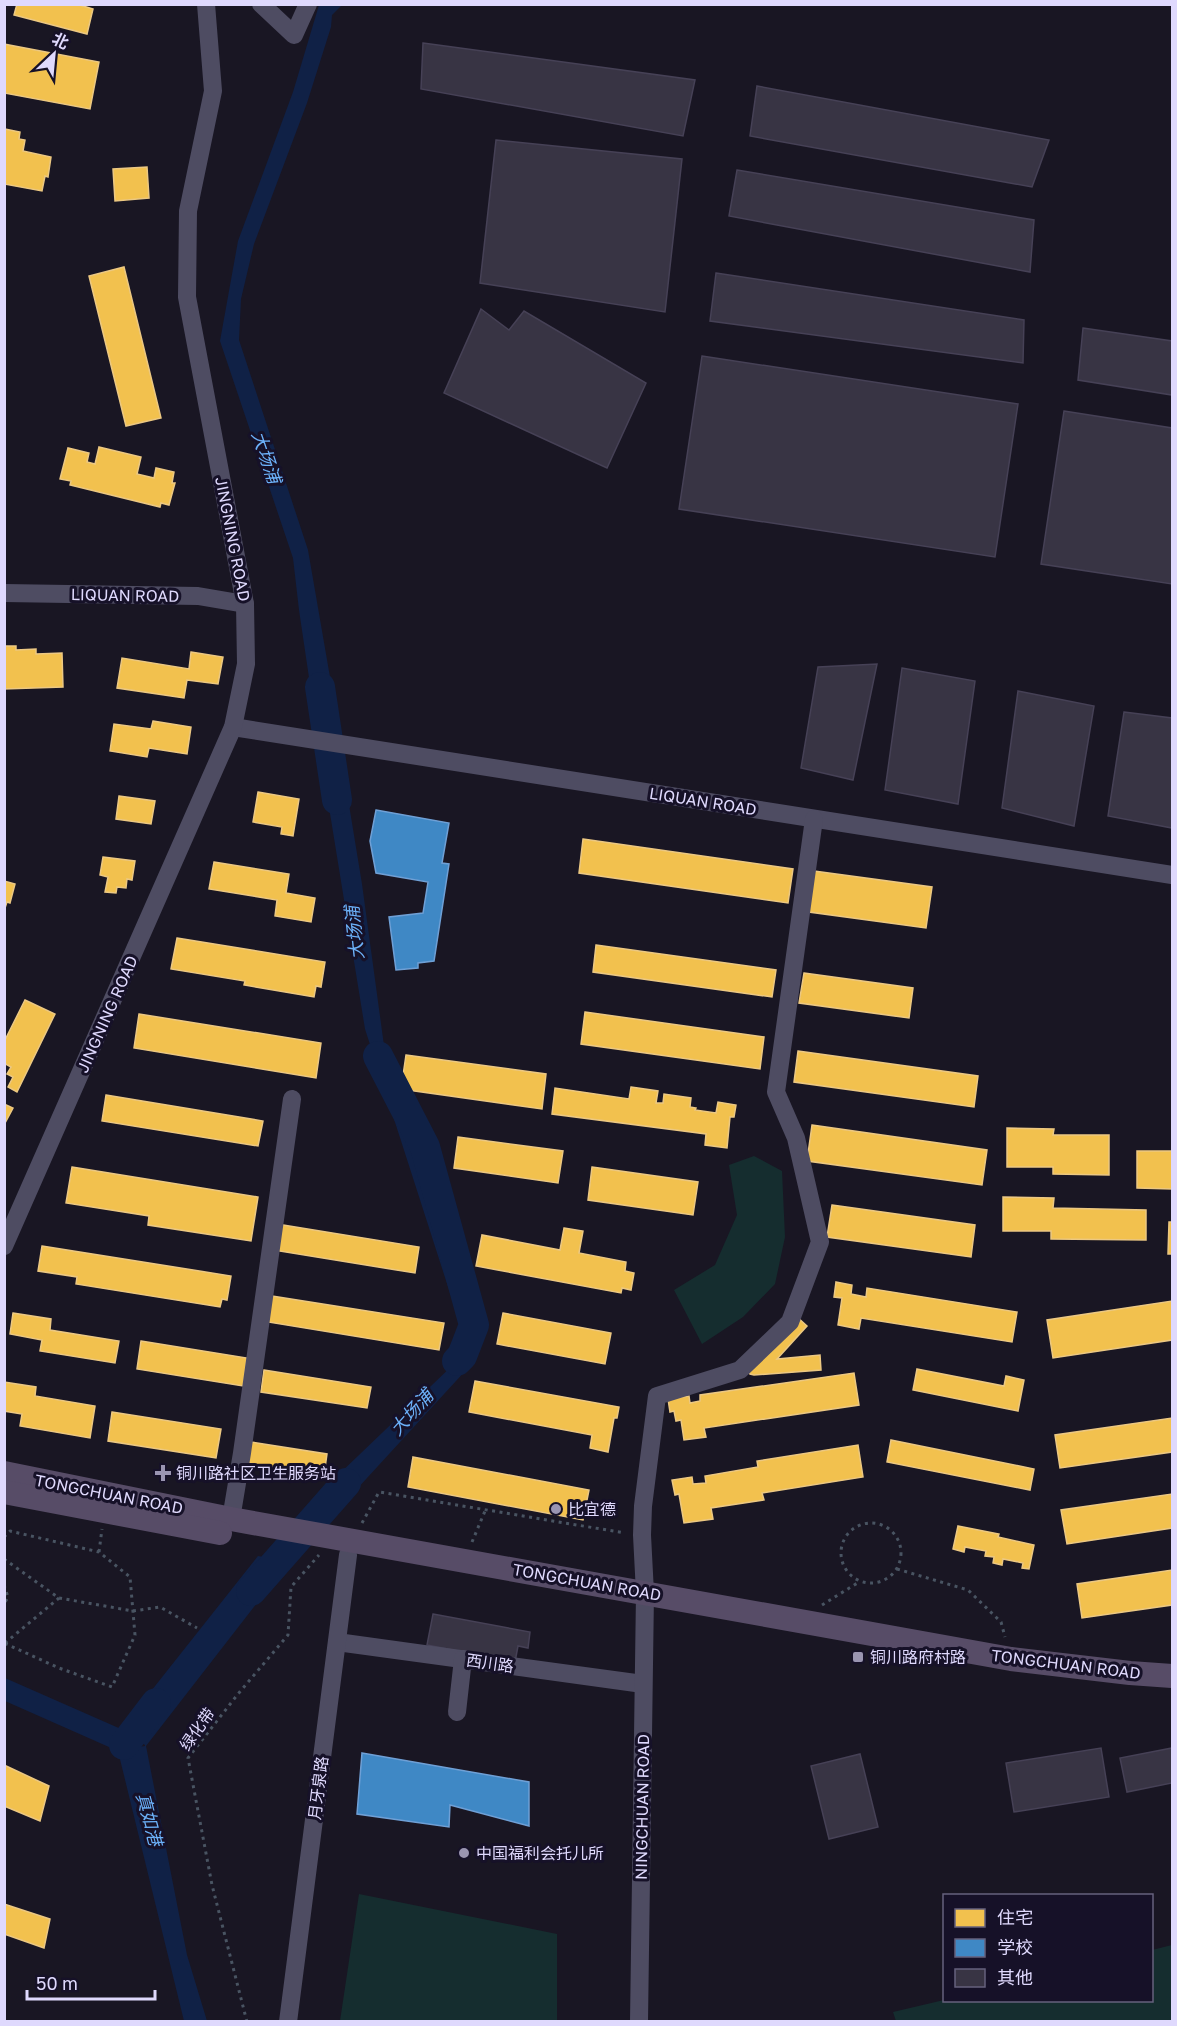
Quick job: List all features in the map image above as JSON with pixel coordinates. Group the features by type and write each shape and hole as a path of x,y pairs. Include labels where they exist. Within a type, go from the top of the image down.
{"main road":[{"name":"TONGCHUAN ROAD","path":"4,1473 231,1519 321,1545 464,1560 644,1601 797,1620 1011,1659 1173,1676"},
{"name":"TONGCHUAN ROAD","path":"4,1492 103,1512 280,1535"},
{"name":"TONGCHUAN ROAD","path":"350,1548 644,1601 1008,1674 1173,1688"}],"street":[{"name":"JINGNING ROAD","path":"4,1246 233,728 246,664 246,604 187,297 188,211 213,91 206,4"},
{"path":"261,4 294,35 308,4"},
{"name":"LIQUAN ROAD","path":"4,593 198,597 246,604"},
{"name":"LIQUAN ROAD","path":"233,728 1173,875"},
{"name":"NINGCHUAN ROAD","path":"639,2022 644,1601 642,1535 643,1506 657,1396 740,1370 790,1322 820,1242 796,1138 776,1092 814,819"},
{"path":"231,1519 292,1100"},
{"name":"月牙泉路","path":"288,2022 350,1548"},
{"name":"西川路","path":"336,1642 643,1684"},
{"path":"457,1712 464,1659"}],"path":[{"path":"350,1548 379,1492 642,1535"},
{"path":"464,1560 485,1511"},
{"path":"867,1522 885,1526 893,1532 901,1550 897,1569 881,1581 871,1583 860,1581 845,1569 840,1549 843,1539 857,1525 867,1522"},
{"path":"4,1537 10,1531 99,1552 130,1577 135,1635 112,1687 59,1668 5,1642 59,1598"},
{"name":"绿化带","path":"247,2022 212,1886 188,1758 237,1694 288,1635 291,1587 321,1545"},
{"path":"4,1559 59,1598 133,1611 160,1607 197,1628"},
{"path":"897,1569 968,1590 1001,1622 1011,1659"},
{"path":"797,1620 860,1581"},
{"path":"4,1585 8,1597 4,1604"}],"green space":[{"path":"754,1156 782,1171 785,1237 775,1284 743,1317 702,1344 674,1290 715,1265 737,1215 729,1165"},
{"path":"359,1894 557,1934 557,2021 340,2021"},
{"path":"1172,1945 1172,2021 896,2021 893,2012 943,2000 1153,2002 1153,1950"}],"water":[{"path":"319,5 342,5 332,15 331,27 307,103 254,244 241,299 239,340 308,550 339,729 316,725 293,558 220,341 238,241 293,92"},
{"path":"321,758 342,762 362,884 388,1075 425,1147 474,1325 467,1369 356,1490 319,1513 307,1512 335,1478 455,1363 460,1324 365,1029"},
{"name":"真如港","path":"258,1556 293,1563 257,1603 146,1746 187,1955 207,2021 184,2021 118,1751 5,1701 5,1678 121,1729","holes":["122,1729 145,1745 118,1750"]}],"building: 住宅":[{"path":"17,4 77,4 93,9 87,34 14,15"},
{"path":"4,44 99,62 90,109 4,93"},
{"path":"5,129 20,132 19,139 25,140 23,151 51,157 48,177 45,176 42,191 4,184"},
{"path":"147,167 149,198 115,201 113,169"},
{"path":"124,267 161,418 126,426 89,276"},
{"path":"99,447 141,457 137,474 154,478 156,468 174,472 172,483 175,483 169,505 161,503 160,507 70,485 71,481 60,479 68,448 89,453 87,462 95,464"},
{"path":"4,646 16,646 16,650 36,649 36,654 62,653 63,687 4,689"},
{"path":"191,652 223,657 218,684 187,680 184,698 117,688 122,658 189,669"},
{"path":"153,721 191,727 187,754 149,748 147,757 110,751 114,724 151,729"},
{"path":"258,792 299,799 293,836 281,834 282,827 253,822"},
{"path":"119,796 155,801 151,824 116,819"},
{"path":"583,839 793,869 788,903 579,873"},
{"path":"103,857 135,861 132,880 127,879 126,888 117,887 116,893 105,892 108,877 100,875"},
{"path":"214,862 289,874 286,893 315,898 311,922 275,916 277,900 209,889"},
{"path":"814,871 932,887 926,928 809,912"},
{"path":"4,881 15,884 10,903 7,902 4,911"},
{"path":"177,938 325,962 321,987 316,986 314,997 244,985 245,981 171,969"},
{"path":"596,945 776,970 772,997 593,972"},
{"path":"804,973 913,988 909,1018 799,1003"},
{"path":"25,1000 55,1014 17,1092 8,1087 13,1077 7,1074 11,1067 4,1063 4,1042"},
{"path":"585,1012 764,1037 760,1069 581,1044"},
{"path":"139,1014 321,1043 316,1078 134,1048"},
{"path":"798,1051 978,1076 974,1107 794,1082"},
{"path":"406,1055 546,1074 542,1109 401,1089"},
{"path":"631,1087 658,1091 656,1103 663,1103 664,1094 691,1098 690,1107 696,1108 695,1110 716,1113 718,1102 736,1105 734,1117 730,1117 727,1148 705,1145 706,1134 552,1114 555,1088 629,1099"},
{"path":"106,1095 263,1121 258,1146 102,1121"},
{"path":"4,1104 13,1108 4,1125"},
{"path":"812,1125 987,1150 982,1185 807,1161"},
{"path":"1007,1128 1054,1129 1053,1135 1109,1135 1109,1175 1053,1174 1053,1167 1007,1167"},
{"path":"458,1137 563,1151 558,1183 454,1168"},
{"path":"1137,1151 1172,1151 1172,1189 1137,1188"},
{"path":"72,1167 258,1197 251,1241 148,1225 149,1216 66,1203"},
{"path":"592,1167 698,1182 693,1215 588,1200"},
{"path":"1003,1197 1054,1198 1053,1208 1146,1210 1146,1240 1051,1239 1051,1231 1003,1231"},
{"path":"832,1205 975,1225 971,1257 827,1237"},
{"path":"1169,1222 1172,1222 1172,1254 1168,1254"},
{"path":"277,1224 419,1247 415,1273 273,1250"},
{"path":"564,1228 583,1231 579,1253 626,1262 625,1271 634,1273 631,1290 622,1288 621,1293 476,1266 482,1235 560,1250"},
{"path":"42,1246 231,1276 227,1300 222,1299 220,1307 76,1284 77,1277 38,1271"},
{"path":"836,1282 852,1285 851,1294 866,1297 867,1288 1017,1312 1012,1342 861,1318 859,1329 838,1325 842,1298 834,1297"},
{"path":"272,1296 444,1323 439,1350 268,1322"},
{"path":"1172,1301 1172,1340 1053,1358 1047,1320"},
{"path":"13,1313 51,1319 50,1330 119,1341 115,1363 40,1351 42,1340 10,1334"},
{"path":"503,1313 611,1333 605,1364 497,1344"},
{"path":"796,1316 807,1326 777,1359 820,1355 821,1370 750,1374 748,1371"},
{"path":"141,1341 247,1358 243,1386 137,1369"},
{"path":"917,1369 1004,1386 1006,1376 1024,1380 1018,1411 913,1390"},
{"path":"264,1370 371,1387 367,1408 261,1392"},
{"path":"854,1373 859,1405 704,1428 706,1437 684,1440 681,1420 676,1421 674,1411 670,1412 668,1399 689,1396 690,1403 700,1401 700,1395"},
{"path":"475,1381 619,1407 617,1418 614,1418 608,1452 590,1448 592,1435 469,1412"},
{"path":"4,1382 36,1387 35,1396 95,1406 90,1438 20,1426 22,1414 4,1411"},
{"path":"112,1412 221,1429 216,1458 108,1441"},
{"path":"1172,1418 1172,1452 1060,1468 1055,1435"},
{"path":"891,1440 1034,1469 1030,1490 887,1462"},
{"path":"251,1442 327,1454 324,1475 248,1463"},
{"path":"858,1445 863,1477 762,1493 764,1500 711,1508 713,1519 684,1523 679,1494 675,1495 672,1480 692,1477 693,1484 706,1483 705,1476 758,1467 757,1461"},
{"path":"413,1457 589,1490 583,1520 408,1487"},
{"path":"1172,1494 1172,1528 1067,1544 1061,1510"},
{"path":"958,1526 999,1534 998,1537 1034,1545 1029,1569 1022,1568 1023,1563 1003,1559 1002,1565 993,1563 994,1557 985,1556 986,1551 965,1547 964,1552 953,1549"},
{"path":"1172,1570 1172,1605 1082,1618 1077,1584"},
{"path":"4,1765 49,1786 40,1821 4,1806"},
{"path":"4,1904 50,1919 44,1948 4,1934"}],"building: 学校":[{"path":"376,810 449,823 442,863 449,864 434,961 418,963 418,968 396,970 389,917 423,913 428,882 376,873 370,841"},
{"path":"362,1753 529,1782 529,1826 450,1805 449,1827 357,1814"}],"building: 其他":[{"path":"423,43 695,80 683,136 421,89"},
{"path":"757,86 1049,140 1032,187 750,136"},
{"path":"496,140 682,159 665,312 480,283"},
{"path":"737,170 1034,220 1030,272 729,216"},
{"path":"716,273 1024,320 1023,363 710,321"},
{"path":"481,309 509,330 524,311 646,383 607,468 444,393"},
{"path":"1083,328 1172,341 1172,395 1078,380"},
{"path":"702,356 1018,404 995,557 679,509"},
{"path":"1064,411 1172,428 1172,584 1041,564"},
{"path":"877,664 853,780 801,768 818,667"},
{"path":"902,668 975,681 958,804 885,790"},
{"path":"1018,691 1094,706 1074,826 1002,808"},
{"path":"1124,712 1172,718 1172,828 1108,816"},
{"path":"433,1614 530,1632 528,1648 518,1646 515,1662 427,1645"},
{"path":"1101,1748 1109,1797 1014,1812 1006,1763"},
{"path":"1172,1748 1172,1783 1127,1792 1120,1758"},
{"path":"860,1754 878,1827 829,1839 811,1766"}],"waterway":[{"name":"大场浦","path":"320,687 337,800"},
{"name":"大场浦","path":"378,1056 425,1147 474,1325 462,1356 457,1361"},
{"name":"大场浦","path":"251,1591 346,1483"},
{"name":"大场浦","path":"124,1745 156,1703"}],"place":[{"name":"铜川路社区卫生服务站","path":"163,1473"},
{"name":"比宜德","path":"556,1509"},
{"name":"铜川路府村路","path":"858,1657"},
{"name":"中国福利会托儿所","path":"464,1853"}]}
